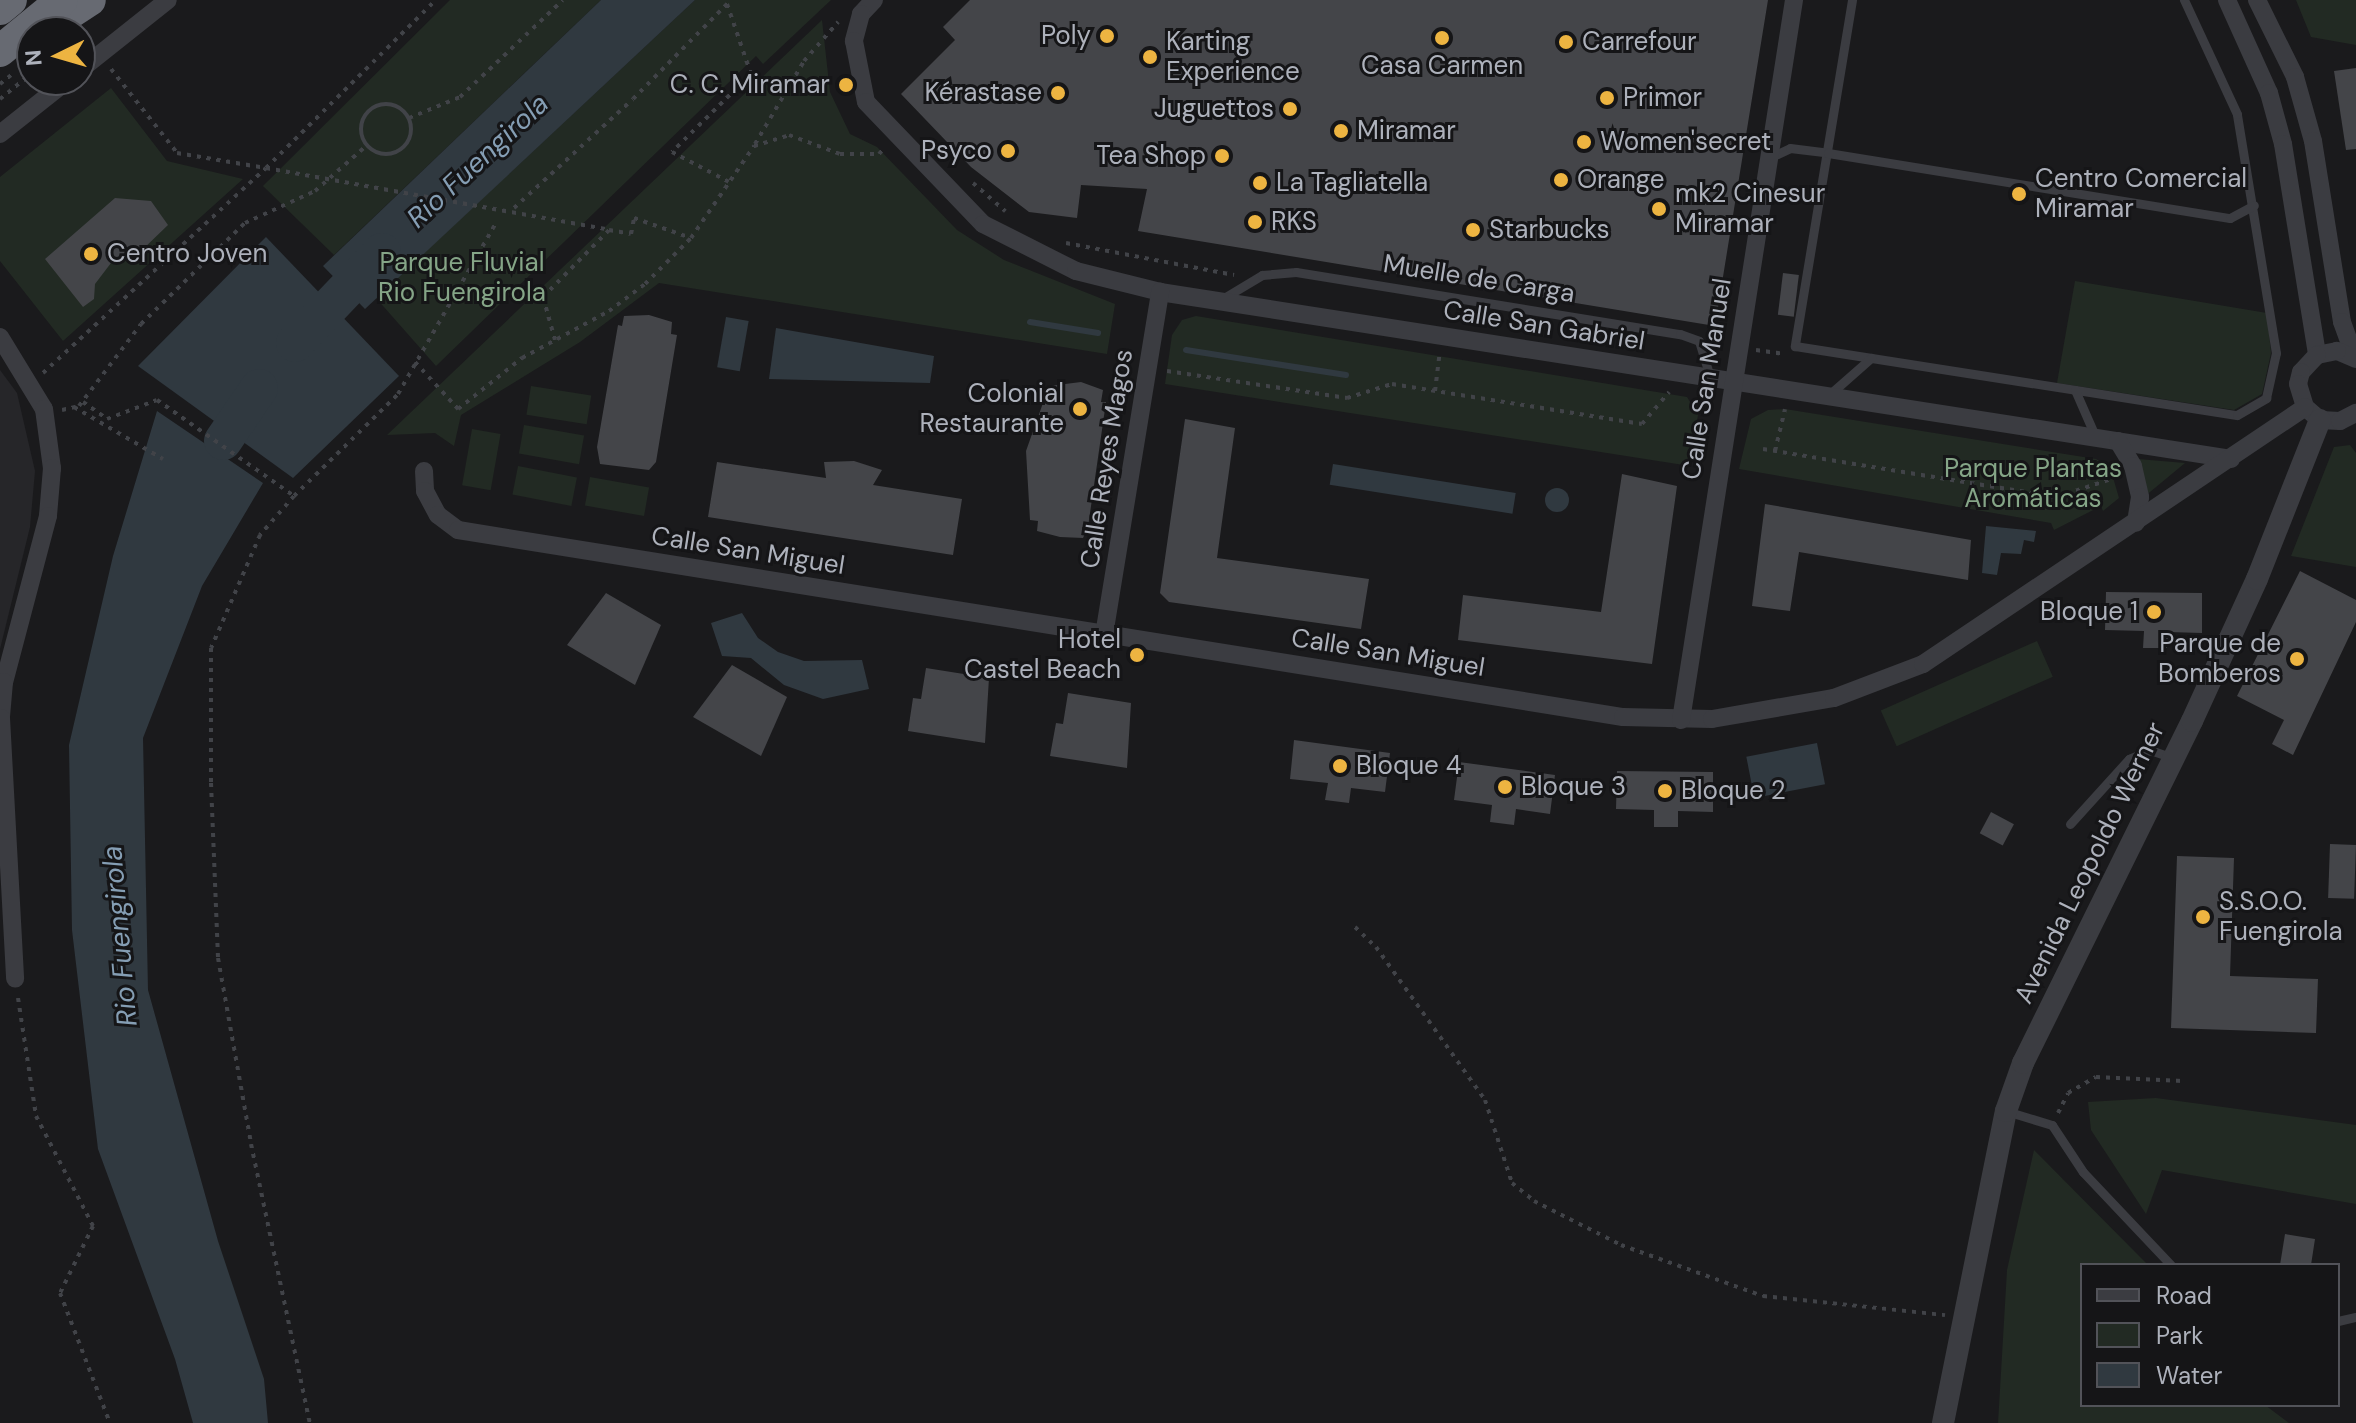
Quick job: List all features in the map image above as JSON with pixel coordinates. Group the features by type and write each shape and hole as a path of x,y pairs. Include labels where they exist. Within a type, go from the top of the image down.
{"highway":[{"path":"0,9 11,0"},
{"path":"0,53 62,0"},
{"path":"65,16 90,0"}],"street":[{"path":"96,57 168,0"},
{"name":"Calle San Manuel","path":"1681,720 1794,0"},
{"path":"2227,0 2269,93 2283,144 2317,355"},
{"path":"2257,0 2295,77 2313,141 2342,322 2356,358"},
{"name":"Calle San Gabriel","path":"868,7 854,41 858,83 866,102 895,137 983,224 1076,271 1160,292 2231,459"},
{"path":"0,134 48,96"},
{"name":"Calle Reyes Magos","path":"1104,635 1160,292"},
{"path":"0,337 44,409 52,468 48,516 4,682 1,718 15,979"},
{"path":"2354,418 2312,413 2298,384 2301,372 2317,355 2337,351 2356,358"},
{"name":"Calle San Miguel","path":"424,471 425,491 438,515 458,530 1623,717 1681,720 1794,708 1923,664 2231,459 2312,413"},
{"name":"Avenida Leopoldo Werner","path":"1943,1423 2006,1111 2029,1049 2173,758 2257,579 2312,413"},
{"path":"2118,441 2133,466 2140,497 2136,523"}],"lane":[{"path":"1852,0 1795,346 2237,415 2266,398 2276,353 2237,114 2184,0"},
{"path":"1768,159 1790,148 2230,218 2254,205"},
{"name":"Muelle de Carga","path":"1219,301 1254,279 1296,272 1680,334 1699,341 1710,379"},
{"path":"1827,397 1871,358"},
{"path":"2075,390 2096,438"},
{"path":"2070,824 2129,759 2150,750 2173,758"},
{"path":"2006,1111 2052,1125 2083,1172 2169,1263"}],"path":[{"path":"31,384 266,168 436,0"},
{"path":"409,118 460,97 563,0"},
{"path":"514,208 633,99 729,2 751,74 672,152 729,182"},
{"path":"415,362 458,409 555,340 621,302 691,238 754,146 804,61 850,11 868,7"},
{"path":"100,54 177,153 631,234 634,218 691,238"},
{"path":"0,99 16,86"},
{"path":"394,105 409,118 410,139 398,152 381,155 366,146 361,131 370,109 394,105"},
{"path":"754,146 789,135 826,151 879,154 895,137"},
{"path":"44,409 74,407 83,402 141,324 245,223 315,191 366,146"},
{"path":"970,180 1014,216"},
{"path":"310,1423 251,1144 218,958 211,648 260,535 294,496 398,394 496,223"},
{"path":"555,340 543,297 609,230"},
{"path":"1059,241 1254,279"},
{"path":"1738,348 1785,355"},
{"path":"1435,391 1439,356"},
{"path":"1167,371 1347,398 1392,384 1642,424 1669,395"},
{"path":"83,402 107,419 157,400 294,496"},
{"path":"74,407 163,459"},
{"path":"1775,451 1785,409"},
{"path":"1763,449 2057,497 2114,478"},
{"path":"1355,927 1376,947 1485,1100 1512,1183 1534,1201 1621,1245 1763,1296 1963,1316"},
{"path":"15,979 36,1116 93,1226 60,1293 110,1423"},
{"path":"2052,1125 2068,1093 2096,1077 2183,1081"}],"shaded area":[{"path":"0,370 17,393 35,471 30,527 0,649"}],"green space":[{"name":"Parque Fluvial Rio Fuengirola","path":"450,0 601,0 334,255 263,186"},
{"name":"Parque Fluvial Rio Fuengirola","path":"695,0 831,0 763,64 756,56 436,366 376,298"},
{"path":"2296,0 2356,0 2356,45 2311,37"},
{"path":"822,20 830,92 850,134 877,147 957,230 1004,260 1115,304 1107,354 659,283 580,342 461,415 454,446 435,433 387,435"},
{"path":"111,88 167,161 243,179 63,341 0,261 0,177"},
{"path":"2075,281 2267,313 2271,353 2262,394 2234,410 2057,383"},
{"path":"1196,316 1687,397 1698,415 1690,466 1165,384 1172,335 1182,320"},
{"path":"531,386 591,396 587,424 526,415"},
{"name":"Parque Plantas Aromáticas","path":"1785,409 2096,459 2110,467 2119,498 2103,511 2101,506 2054,530 2051,523 1739,469 1751,419 1768,410"},
{"path":"524,425 584,436 579,464 519,454"},
{"path":"472,429 501,434 491,490 462,485"},
{"path":"2350,445 2356,453 2356,567 2291,556 2334,447"},
{"path":"2138,459 2185,463 2144,497"},
{"path":"518,466 577,477 571,506 512,494"},
{"path":"590,477 649,487 644,516 585,506"},
{"path":"2037,641 2053,677 1897,746 1881,711"},
{"path":"2156,1098 2356,1125 2356,1204 2162,1170 2146,1214 2091,1130 2088,1102"},
{"path":"2034,1150 2146,1263 2080,1263 2080,1407 2268,1407 2289,1423 1998,1423 2007,1270"}],"water":[{"path":"601,0 695,0 365,309 323,266"},
{"path":"266,237 399,376 293,478 138,366"},
{"path":"726,317 749,321 740,371 717,367"},
{"path":"776,328 934,356 930,383 769,379"},
{"path":"157,411 263,483 202,586 143,738 148,990 218,1241 264,1379 268,1423 193,1423 175,1359 98,1149 72,930 69,745 113,556"},
{"path":"1333,464 1516,493 1512,514 1330,485"},
{"path":"1557,488 1566,491 1569,500 1566,509 1557,512 1548,509 1545,500 1548,491"},
{"path":"1986,526 2036,531 2034,542 2024,540 2021,554 2001,553 1997,575 1982,573"},
{"path":"742,613 758,638 778,652 804,661 862,660 869,689 823,699 784,685 751,658 722,656 711,623"},
{"path":"1817,743 1825,784 1754,798 1746,757"}],"building":[{"name":"Miramar","path":"970,0 1768,0 1715,326 1138,231 1147,189 1081,185 1077,218 1029,212 971,167 901,94 955,40 943,27"},
{"path":"2356,68 2356,149 2346,150 2334,71"},
{"name":"Centro Joven","path":"115,198 151,201 168,225 140,252 111,263 95,284 94,299 83,307 45,259"},
{"path":"1783,273 1799,275 1794,317 1778,315"},
{"path":"649,315 672,322 671,334 677,335 656,462 649,470 600,464 597,447 618,325 622,326 624,316"},
{"path":"1081,382 1103,390 1101,402 1106,402 1088,527 1083,538 1060,537 1037,531 1038,521 1030,520 1026,451 1049,386"},
{"path":"1185,419 1235,428 1217,558 1369,579 1361,629 1169,602 1160,593"},
{"path":"854,461 882,470 873,485 962,499 953,555 708,517 717,462 826,478 824,462"},
{"path":"1622,474 1677,486 1652,664 1458,640 1463,595 1601,612"},
{"path":"1765,504 1971,540 1968,580 1799,552 1790,611 1752,606"},
{"name":"Parque de Bomberos","path":"2300,571 2356,600 2356,622 2293,755 2272,744 2284,720 2237,696"},
{"name":"Bloque 1","path":"2106,592 2202,593 2202,633 2168,632 2167,648 2143,648 2144,631 2105,630"},
{"path":"606,593 661,625 635,685 567,645"},
{"path":"732,665 787,697 761,756 693,717"},
{"path":"926,668 989,678 985,743 908,731 913,698 921,699"},
{"path":"1068,693 1131,703 1127,768 1050,756 1056,723 1063,724"},
{"name":"Bloque 4","path":"1294,740 1390,753 1385,792 1351,788 1349,803 1325,800 1328,783 1290,779"},
{"name":"Bloque 3","path":"1459,762 1555,775 1550,814 1516,809 1514,825 1490,822 1492,805 1454,800"},
{"name":"Bloque 2","path":"1617,771 1713,772 1713,812 1678,811 1678,827 1654,827 1654,810 1616,809"},
{"path":"1991,812 2014,824 2003,845 1980,833"},
{"path":"2330,844 2356,845 2354,899 2328,898"},
{"name":"S.S.O.O. Fuengirola","path":"2177,856 2234,858 2230,976 2318,979 2316,1033 2171,1028"},
{"path":"2285,1234 2315,1239 2311,1263 2280,1263"}],"waterway":[{"name":"Rio Fuengirola","path":"295,343 382,252"},
{"path":"1030,322 1098,333"},
{"path":"1186,350 1346,375"},
{"name":"Rio Fuengirola","path":"223,441 259,388"}],"place":[{"name":"Poly","path":"1107,36"},
{"name":"Casa Carmen","path":"1442,38"},
{"name":"Carrefour","path":"1566,42"},
{"name":"Karting Experience","path":"1150,57"},
{"name":"C. C. Miramar","path":"846,85"},
{"name":"Kérastase","path":"1058,93"},
{"name":"Primor","path":"1607,98"},
{"name":"Juguettos","path":"1290,109"},
{"name":"Miramar","path":"1341,131"},
{"name":"Women'secret","path":"1584,142"},
{"name":"Psyco","path":"1008,151"},
{"name":"Tea Shop","path":"1222,156"},
{"name":"Orange","path":"1561,180"},
{"name":"La Tagliatella","path":"1260,183"},
{"name":"Centro Comercial Miramar","path":"2019,194"},
{"name":"mk2 Cinesur Miramar","path":"1659,209"},
{"name":"RKS","path":"1255,222"},
{"name":"Starbucks","path":"1473,230"},
{"name":"Centro Joven","path":"91,254"},
{"name":"Colonial Restaurante","path":"1080,409"},
{"name":"Bloque 1","path":"2154,612"},
{"name":"Hotel Castel Beach","path":"1137,655"},
{"name":"Parque de Bomberos","path":"2297,659"},
{"name":"Bloque 4","path":"1340,766"},
{"name":"Bloque 3","path":"1505,787"},
{"name":"Bloque 2","path":"1665,791"},
{"name":"S.S.O.O. Fuengirola","path":"2203,917"}]}
